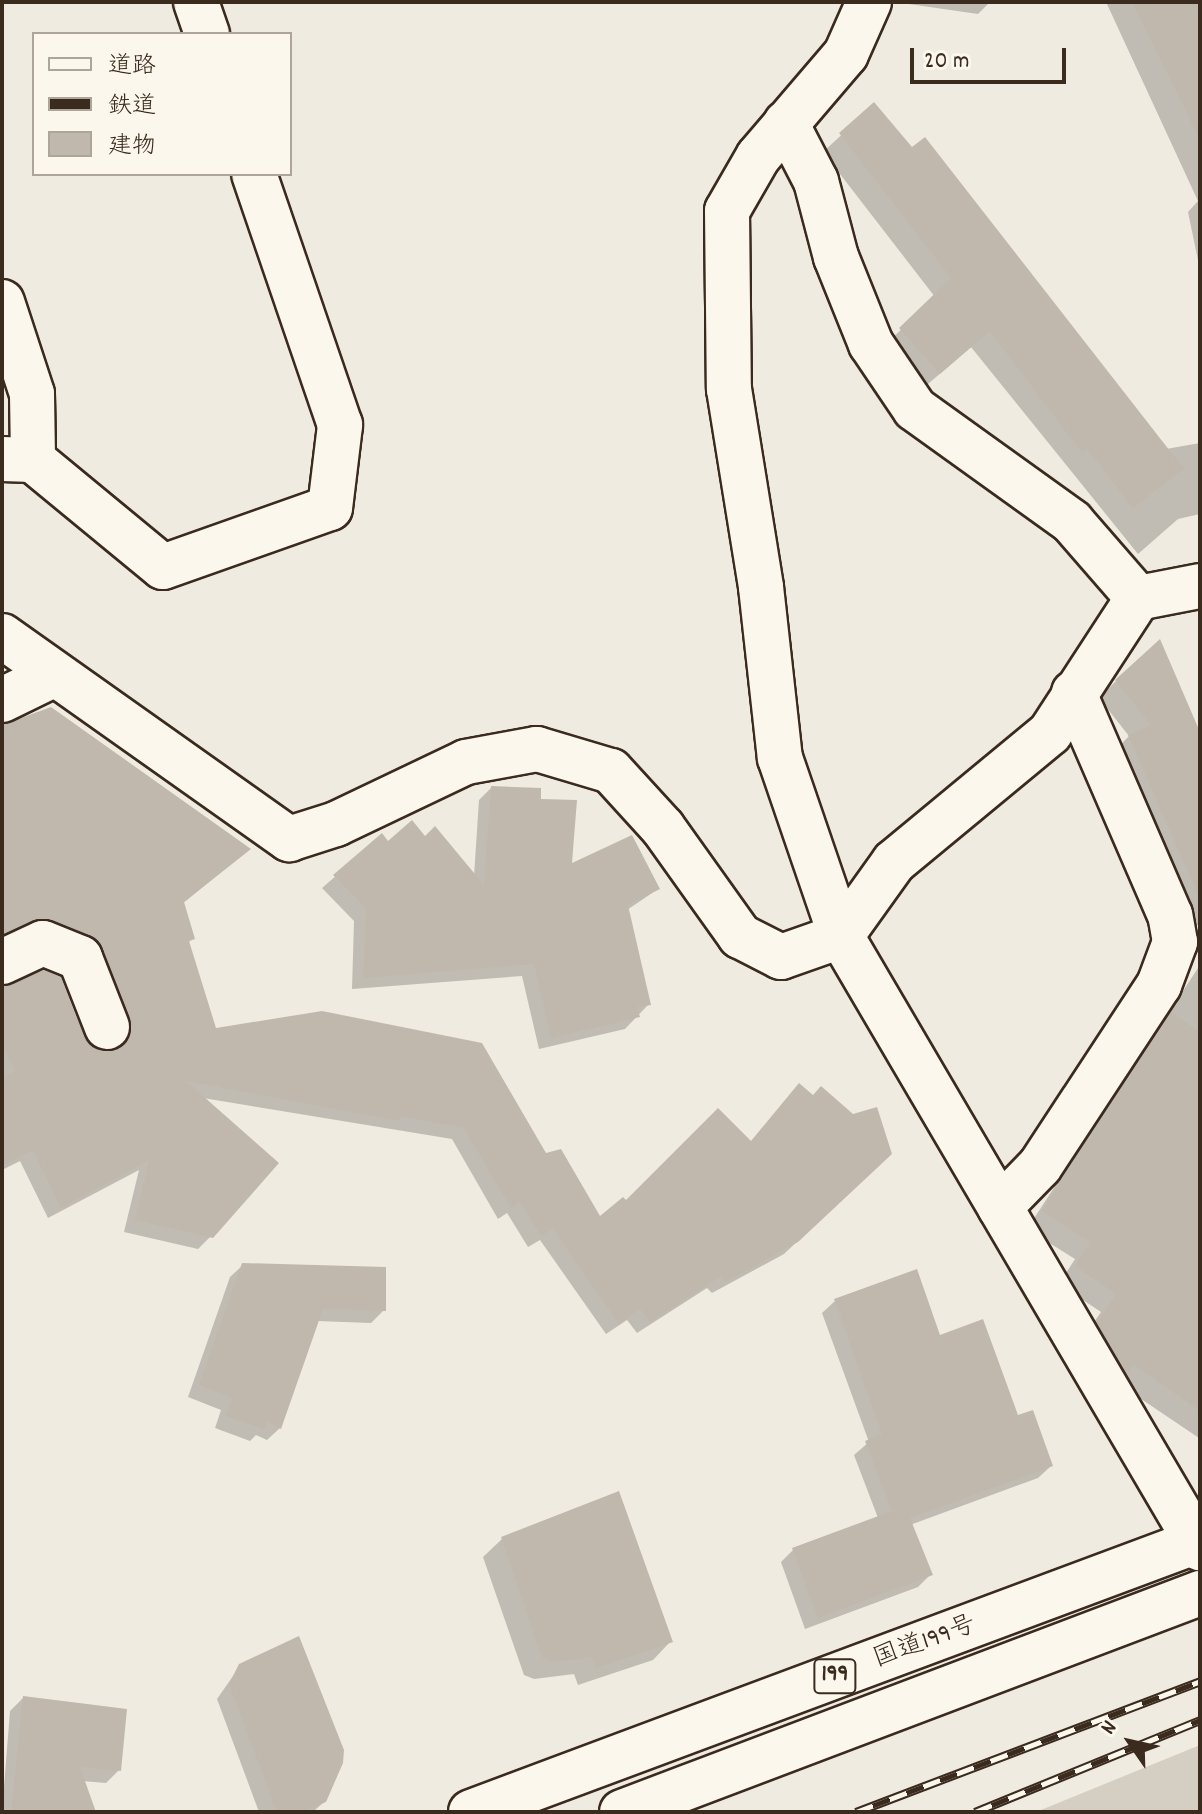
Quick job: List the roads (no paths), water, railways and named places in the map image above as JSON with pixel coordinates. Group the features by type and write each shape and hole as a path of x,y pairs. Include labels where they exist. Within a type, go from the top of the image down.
{"main road":[{"path":"196,2 206,32"},
{"path":"869,2 846,54 758,157 727,211 729,389 761,587 780,758 841,936 1199,1543"},
{"path":"786,123 816,181 836,257 871,344 915,409 1072,522 1138,598"},
{"path":"2,302 32,394 17,459 163,567 330,508 340,425 255,176"},
{"path":"2,636 289,839 336,824 466,762 537,749 611,771 663,828 740,936 781,957 841,936 894,862 1050,733 1138,598 1200,586"},
{"path":"2,700 53,675"},
{"path":"1000,1207 1057,1140 1159,985 1175,942 1170,915 1074,693"},
{"path":"2,962 43,943 80,958 107,1027"},
{"name":"国道199号","path":"471,1812 1199,1543"},
{"name":"国道199号","path":"622,1812 1200,1593"}],"railway":[{"path":"856,1812 1200,1681"},
{"path":"975,1812 1200,1720"}]}
